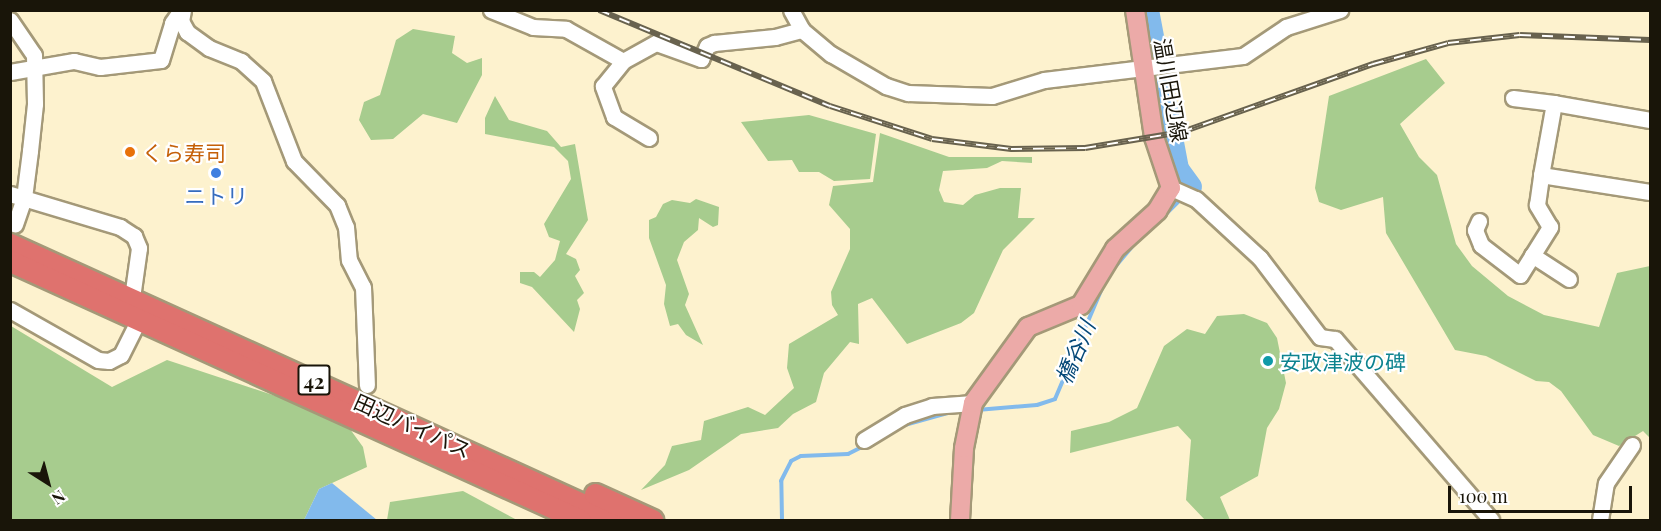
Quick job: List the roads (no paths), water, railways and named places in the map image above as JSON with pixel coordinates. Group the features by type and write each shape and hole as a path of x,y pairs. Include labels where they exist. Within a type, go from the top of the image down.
{"highway":[{"name":"田辺バイパス","path":"13,234 132,298 464,448 616,520"},
{"name":"田辺バイパス","path":"10,261 578,520"},
{"path":"464,448 598,496 652,520"}],"main road":[{"name":"温川田辺線","path":"1135,10 1148,66 1154,137 1175,188"},
{"path":"960,520 972,411 1028,327 1081,305 1115,249 1157,211 1175,188"}],"street":[{"path":"10,72 74,61 100,67 161,60 172,23 182,10"},
{"path":"182,10 181,21 187,32 209,48 241,61 263,81 294,161 337,205 346,227 349,260 363,287 367,385"},
{"path":"491,10 533,27 566,29 623,61"},
{"path":"791,10 802,30 854,69 908,93 992,96 1044,80 1169,63 1243,56 1286,27 1340,10"},
{"path":"10,20 34,55 35,104 17,196 13,234"},
{"path":"649,138 614,117 603,86 623,61 656,43 701,59 707,46 714,43 775,37 802,30"},
{"path":"1513,98 1650,120"},
{"path":"1479,221 1475,230 1481,246 1520,275 1550,227 1537,205 1554,103"},
{"path":"1541,175 1650,192"},
{"path":"1175,188 1196,199 1260,258 1320,337 1335,339 1491,520"},
{"path":"17,196 120,227 134,236 139,248 132,298"},
{"path":"1532,255 1569,279"},
{"path":"10,310 98,360 109,361 121,356 139,319"},
{"path":"864,440 905,415 932,406 972,411"},
{"path":"1600,520 1606,483 1632,445"}],"water":[{"path":"332,483 377,520 304,520 319,489"}],"waterway":[{"name":"橋谷川","path":"1148,10 1178,169 1191,187"},
{"name":"橋谷川","path":"1187,191 1191,187 1199,193"},
{"name":"橋谷川","path":"1152,228 1183,197"},
{"path":"1221,212 1263,252"},
{"name":"橋谷川","path":"1115,267 1135,243"},
{"name":"橋谷川","path":"977,410 1037,405 1055,399 1103,286"},
{"path":"1361,380 1482,520"},
{"name":"橋谷川","path":"901,426 951,412"},
{"name":"橋谷川","path":"782,520 781,481 791,461 801,456 848,454 866,445"}],"railway":[{"path":"599,10 830,106 932,139 1011,149 1085,148 1182,132 1373,64 1448,43 1520,35 1650,40"}],"place":[{"name":"くら寿司","path":"130,152"},
{"name":"ニトリ","path":"216,173"},
{"name":"安政津波の碑","path":"1268,361"}]}
